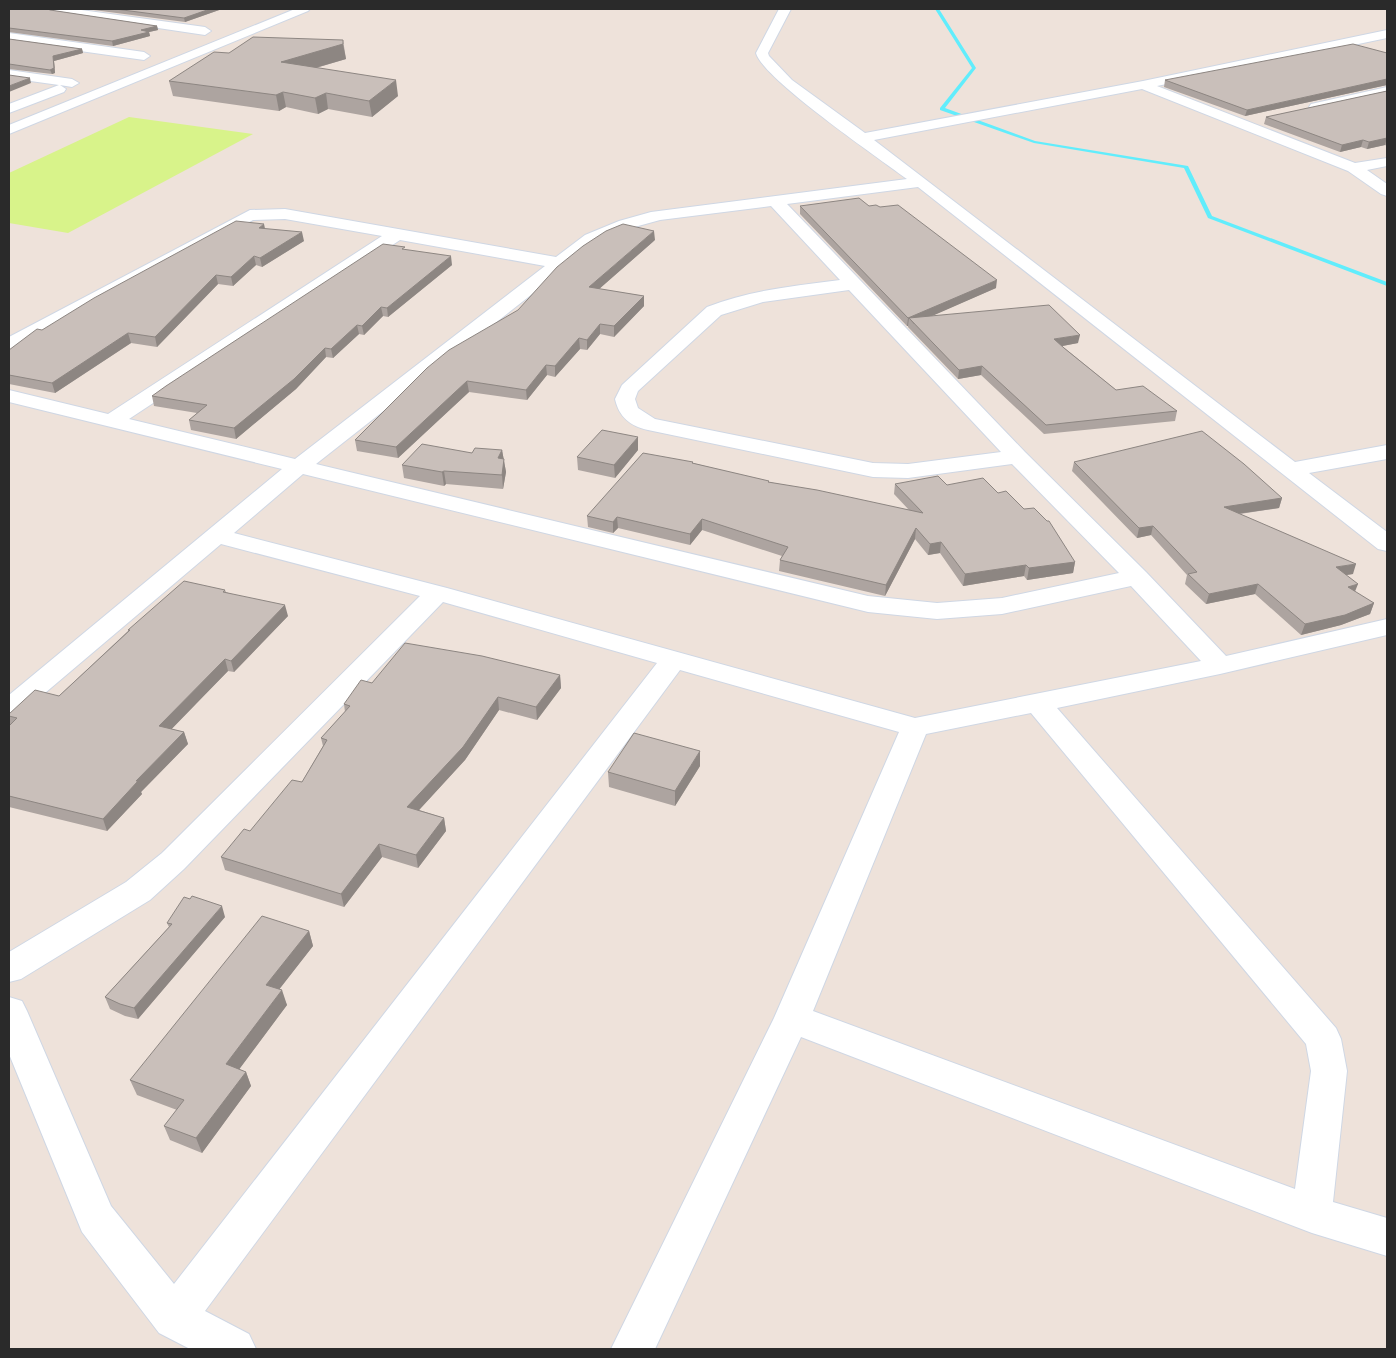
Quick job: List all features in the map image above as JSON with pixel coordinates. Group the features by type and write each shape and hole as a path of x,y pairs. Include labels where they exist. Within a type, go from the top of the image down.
{"street":[{"path":"58,9 205,31"},
{"path":"9,130 304,9"},
{"path":"785,9 762,53 763,57 787,83 922,182 1387,544"},
{"path":"130,20 153,12"},
{"path":"178,42 220,25"},
{"path":"864,138 1143,85 1387,34"},
{"path":"9,37 148,54 121,67 151,71"},
{"path":"1363,40 1387,48"},
{"path":"9,74 77,82 12,108"},
{"path":"1143,85 1353,168 1387,191"},
{"path":"1300,110 1387,91"},
{"path":"12,108 53,112"},
{"path":"1241,123 1260,119"},
{"path":"1353,168 1387,162"},
{"path":"9,709 298,468 591,239 635,220 660,215 922,182"},
{"path":"776,201 1017,457 1137,577 1220,666"},
{"path":"9,345 250,214 285,214 558,263"},
{"path":"111,422 396,234"},
{"path":"854,284 748,300 729,304 714,311 629,389 625,399 628,411 648,424 873,470 908,471 1017,457"},
{"path":"9,396 298,468 858,602 900,609 937,611 1002,606 1137,577"},
{"path":"1292,469 1387,452"},
{"path":"218,536 438,593 915,727 1220,666 1387,627"},
{"path":"9,968 138,891 173,861 438,593"},
{"path":"174,1318 674,659"},
{"path":"1037,702 1323,1039 1329,1071 1312,1214"},
{"path":"633,1349 792,1018 915,727"},
{"path":"9,1011 96,1219 174,1318 234,1349"},
{"path":"792,1018 1312,1214 1387,1237"}],"green space":[{"path":"129,117 253,134 68,233 9,223 9,173"}],"building":[{"path":"9,9 48,9 157,26 141,30 149,32 112,41 9,28"},
{"path":"115,9 210,9 184,18"},
{"path":"253,37 343,40 343,44 281,62 396,80 369,101 326,93 315,98 283,92 276,95 169,81 214,52 229,53"},
{"path":"9,39 82,49 53,56 54,68 50,70 9,64"},
{"path":"1353,44 1387,53 1387,79 1247,110 1165,80"},
{"path":"9,75 30,78 9,86"},
{"path":"1387,91 1387,138 1369,142 1363,140 1342,145 1266,117"},
{"path":"859,198 869,206 898,205 997,280 908,318 800,206"},
{"path":"236,221 264,224 259,228 302,232 260,258 254,256 231,277 216,275 155,337 128,333 52,383 9,375 9,350 37,329 42,330 94,298"},
{"path":"623,224 654,231 589,287 644,296 614,326 600,324 587,340 579,338 555,366 546,365 526,390 467,381 396,447 355,440 427,368 449,350 518,310 557,267 583,246 606,231"},
{"path":"383,244 405,247 402,249 451,256 387,308 381,307 362,326 357,325 331,349 325,348 294,379 234,428 189,420 207,405 152,396 166,386"},
{"path":"1049,305 1080,335 1054,339 1064,348 1116,390 1143,386 1177,411 1046,425 982,366 959,370 909,318"},
{"path":"602,430 638,437 614,465 577,457"},
{"path":"1202,431 1244,464 1282,498 1224,507 1356,564 1336,567 1358,584 1348,587 1374,603 1345,615 1305,624 1258,584 1209,594 1188,574 1197,572 1153,526 1139,528 1074,462"},
{"path":"422,444 472,453 475,448 502,450 498,458 504,459 502,475 442,472 402,465"},
{"path":"643,453 693,462 768,482 817,490 923,513 895,484 938,476 947,485 983,478 998,493 1006,491 1024,509 1034,508 1049,521 1075,562 1029,568 1026,565 965,574 941,542 930,544 916,528 886,585 780,560 788,547 702,519 690,534 617,517 613,522 587,516"},
{"path":"184,581 225,590 223,592 285,605 231,661 225,659 159,726 184,732 136,781 138,781 103,819 9,796 9,726 17,718 9,716 9,714 35,690 59,696 130,630 128,630"},
{"path":"405,643 482,656 560,675 536,707 498,697 463,747 407,807 444,818 416,855 379,844 341,894 221,857 244,829 250,831 292,780 302,782 327,740 321,738 350,706 344,704 361,680 372,683"},
{"path":"634,733 700,751 675,791 608,772"},
{"path":"192,896 222,906 134,1008 105,997 172,924 167,923 184,897 190,899"},
{"path":"262,916 309,931 266,985 282,990 226,1064 246,1072 196,1138 164,1126 184,1100 130,1080"}],"waterway":[{"path":"937,9 974,68 942,109 1034,142 1186,167 1210,217 1387,284"}]}
